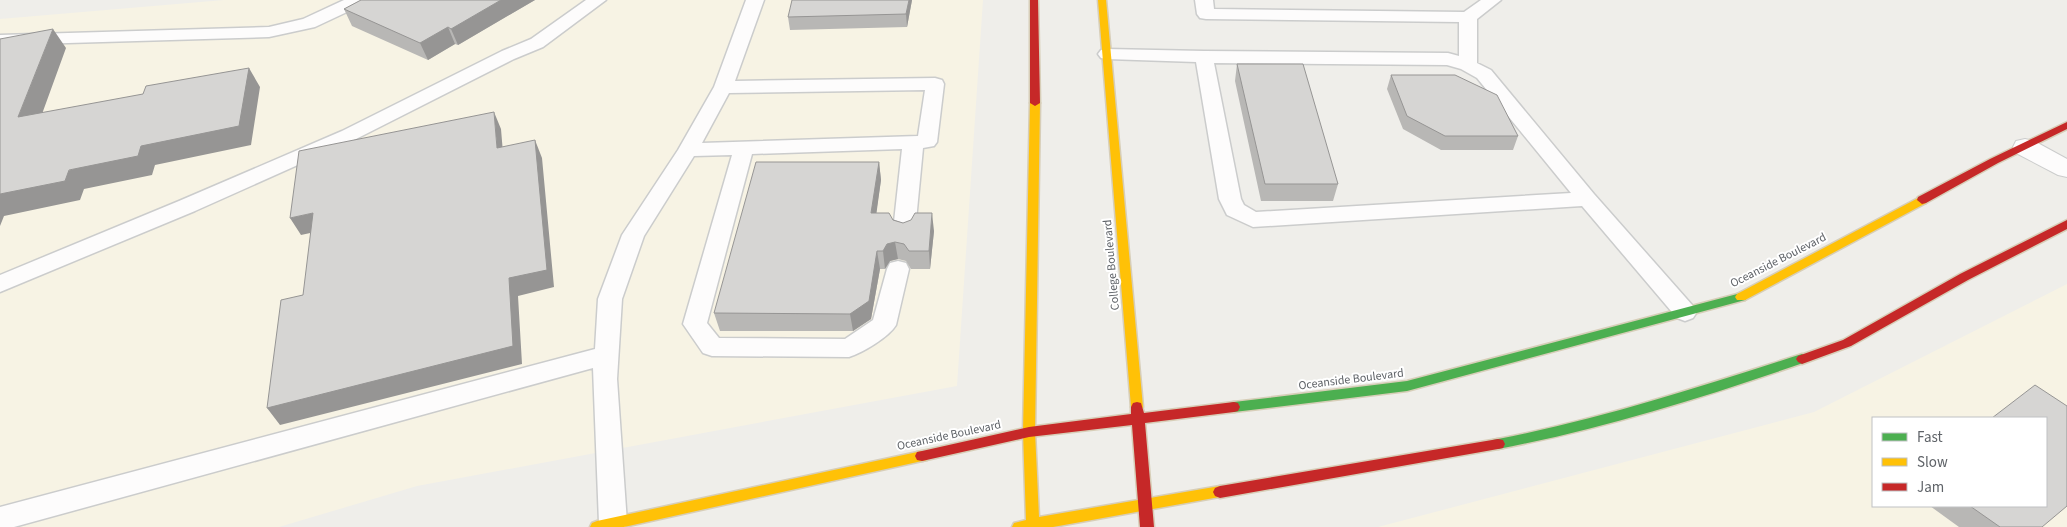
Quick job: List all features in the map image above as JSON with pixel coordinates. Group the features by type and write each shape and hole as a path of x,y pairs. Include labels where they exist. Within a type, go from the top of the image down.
{"main road":[{"path":"1033,525 1029,432 1035,106 1034,0"},
{"name":"College Boulevard","path":"1102,0 1147,527"},
{"name":"Oceanside Boulevard","path":"605,525 1029,432 1407,386 1745,296 2024,146 2067,126"},
{"path":"1020,527 1532,438 1691,397 1847,343 1964,277 2067,224"}],"street":[{"path":"2024,146 2067,168"}],"lane":[{"path":"0,40 269,32 309,23 358,0"},
{"path":"0,284 196,202 349,135 508,55 537,43 598,0"},
{"path":"605,525 605,379 610,300 633,235 688,150 723,87 755,0"},
{"path":"1204,0 1206,14 1468,17 1492,0"},
{"path":"1468,17 1468,65"},
{"path":"1107,54 1204,57 1448,59 1468,65 1484,74 1587,199 1686,312"},
{"path":"1204,57 1230,199 1235,210 1253,220 1587,199"},
{"path":"688,150 927,142 935,84 723,87"},
{"path":"904,231 913,143"},
{"path":"744,148 695,324 712,347 849,348 884,325 898,269"},
{"path":"0,519 606,355"}],"shaded area":[{"path":"224,0 983,0 957,386 417,486 279,527 0,527 0,19"},
{"path":"2067,284 2067,527 1378,527 1814,412"}],"building":[{"path":"361,0 501,0 451,29 448,27 420,43 344,9"},
{"path":"792,0 909,0 906,14 788,17"},
{"path":"53,29 18,117 143,94 146,86 249,68 239,126 141,146 138,156 69,170 65,181 0,194 0,39"},
{"path":"1237,64 1303,64 1338,184 1265,184"},
{"path":"1391,75 1455,75 1497,95 1518,136 1445,136 1407,116"},
{"path":"494,112 497,148 535,140 547,270 509,278 513,346 267,408 281,300 303,295 313,213 290,218 299,151"},
{"path":"756,162 879,162 871,213 889,213 893,220 903,223 911,220 915,213 932,213 929,251 909,251 904,244 895,242 887,244 883,251 877,251 869,301 850,314 714,313"},
{"path":"2035,385 2067,406 2067,506 2042,527 2000,527 1971,507 2047,507 2047,417 1993,417"}],"traffic: fast":[{"path":"1234,407 1407,386 1741,297"},
{"path":"1498,444 1537,437 1652,408 1802,359"}],"traffic: slow":[{"path":"1102,0 1137,407"},
{"path":"1033,527 1029,432 1035,103"},
{"path":"1741,297 1922,200"},
{"path":"597,527 922,456"},
{"path":"1019,527 1220,492"}],"traffic: jam":[{"path":"1034,0 1035,103"},
{"path":"1922,200 1994,161 2067,125"},
{"path":"1802,359 1847,343 1964,277 2067,224"},
{"path":"1137,407 1147,527"},
{"path":"922,456 1029,432 1234,407"},
{"path":"1220,492 1498,444"}]}
